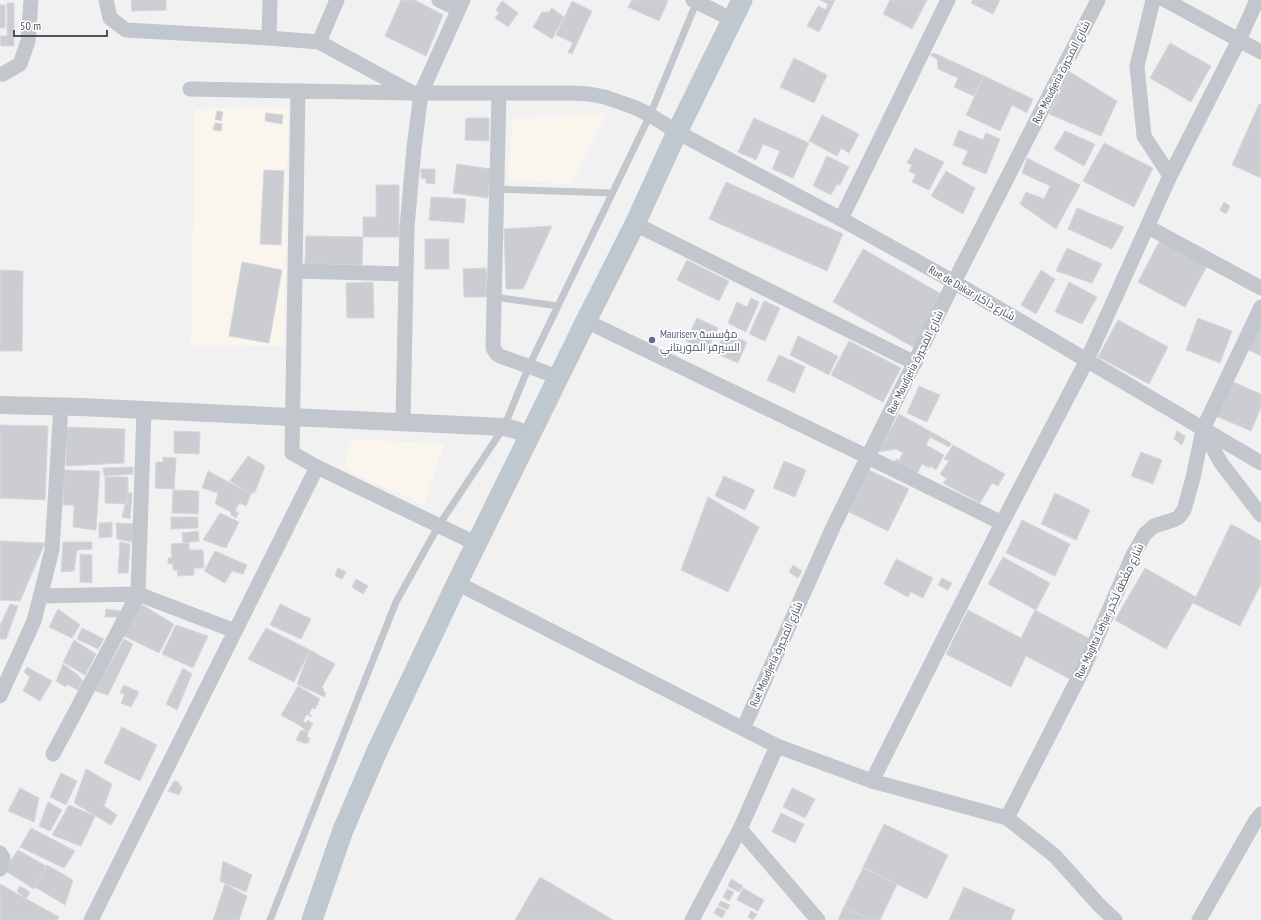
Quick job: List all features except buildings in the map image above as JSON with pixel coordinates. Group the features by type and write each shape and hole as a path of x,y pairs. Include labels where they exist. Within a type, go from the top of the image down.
{"main road":[{"path":"312,920 343,830 375,756 457,583 635,224 677,132 742,0"}],"street":[{"path":"0,74 3,74 20,64 28,41 31,0"},
{"path":"106,0 110,18 126,30 319,42 416,93"},
{"path":"269,38 270,0"},
{"path":"319,42 336,0"},
{"path":"403,422 407,227 414,148 416,93 460,4 439,0"},
{"path":"841,219 948,0"},
{"name":"Rue Moudjeria شارع المجيرة","path":"743,729 834,525 954,282 1098,0"},
{"path":"1153,0 1137,66 1144,136 1170,176"},
{"path":"1165,0 1261,52"},
{"path":"872,781 1087,360 1170,176 1239,40 1256,0"},
{"path":"696,1 733,20"},
{"name":"Rue de Dakar شارع داكار","path":"190,89 589,94 620,102 650,115 677,132 841,219 954,282 1261,463"},
{"path":"298,91 292,453 317,467 477,544"},
{"path":"499,93 494,351 500,356 558,377"},
{"path":"635,224 915,363"},
{"path":"1148,227 1261,288"},
{"path":"295,271 406,274"},
{"name":"Rue Maghta Lehjar شارع مِغْطَة لَحْجَر","path":"1006,818 1084,667 1133,555 1145,534 1154,526 1179,517 1184,510 1193,478 1202,429 1261,307"},
{"path":"586,321 868,457 1002,524"},
{"path":"0,405 61,406 504,427 530,436"},
{"path":"0,696 34,621 52,550 61,406"},
{"path":"52,754 138,594 144,410"},
{"path":"1202,429 1221,463 1261,515"},
{"path":"91,920 317,467"},
{"path":"457,583 777,746 872,781 1006,818 1054,856 1099,905 1115,920"},
{"path":"40,596 138,594 235,631"},
{"path":"692,920 740,829 777,746"},
{"path":"1199,920 1259,814"},
{"path":"740,829 818,920"},
{"path":"0,853 3,858 0,869"}],"lane":[{"path":"270,920 396,602 438,525 504,427 529,366 650,115 696,1"},
{"path":"497,189 612,193"},
{"path":"494,297 558,306"}],"shaded area":[{"path":"288,108 284,346 191,345 195,109"},
{"path":"606,114 572,184 508,180 513,118"},
{"path":"350,439 444,444 424,505 344,469"}],"place":[{"name":"Mauriserv مؤسسة السيرفر الموريتاني","path":"652,340"}]}
